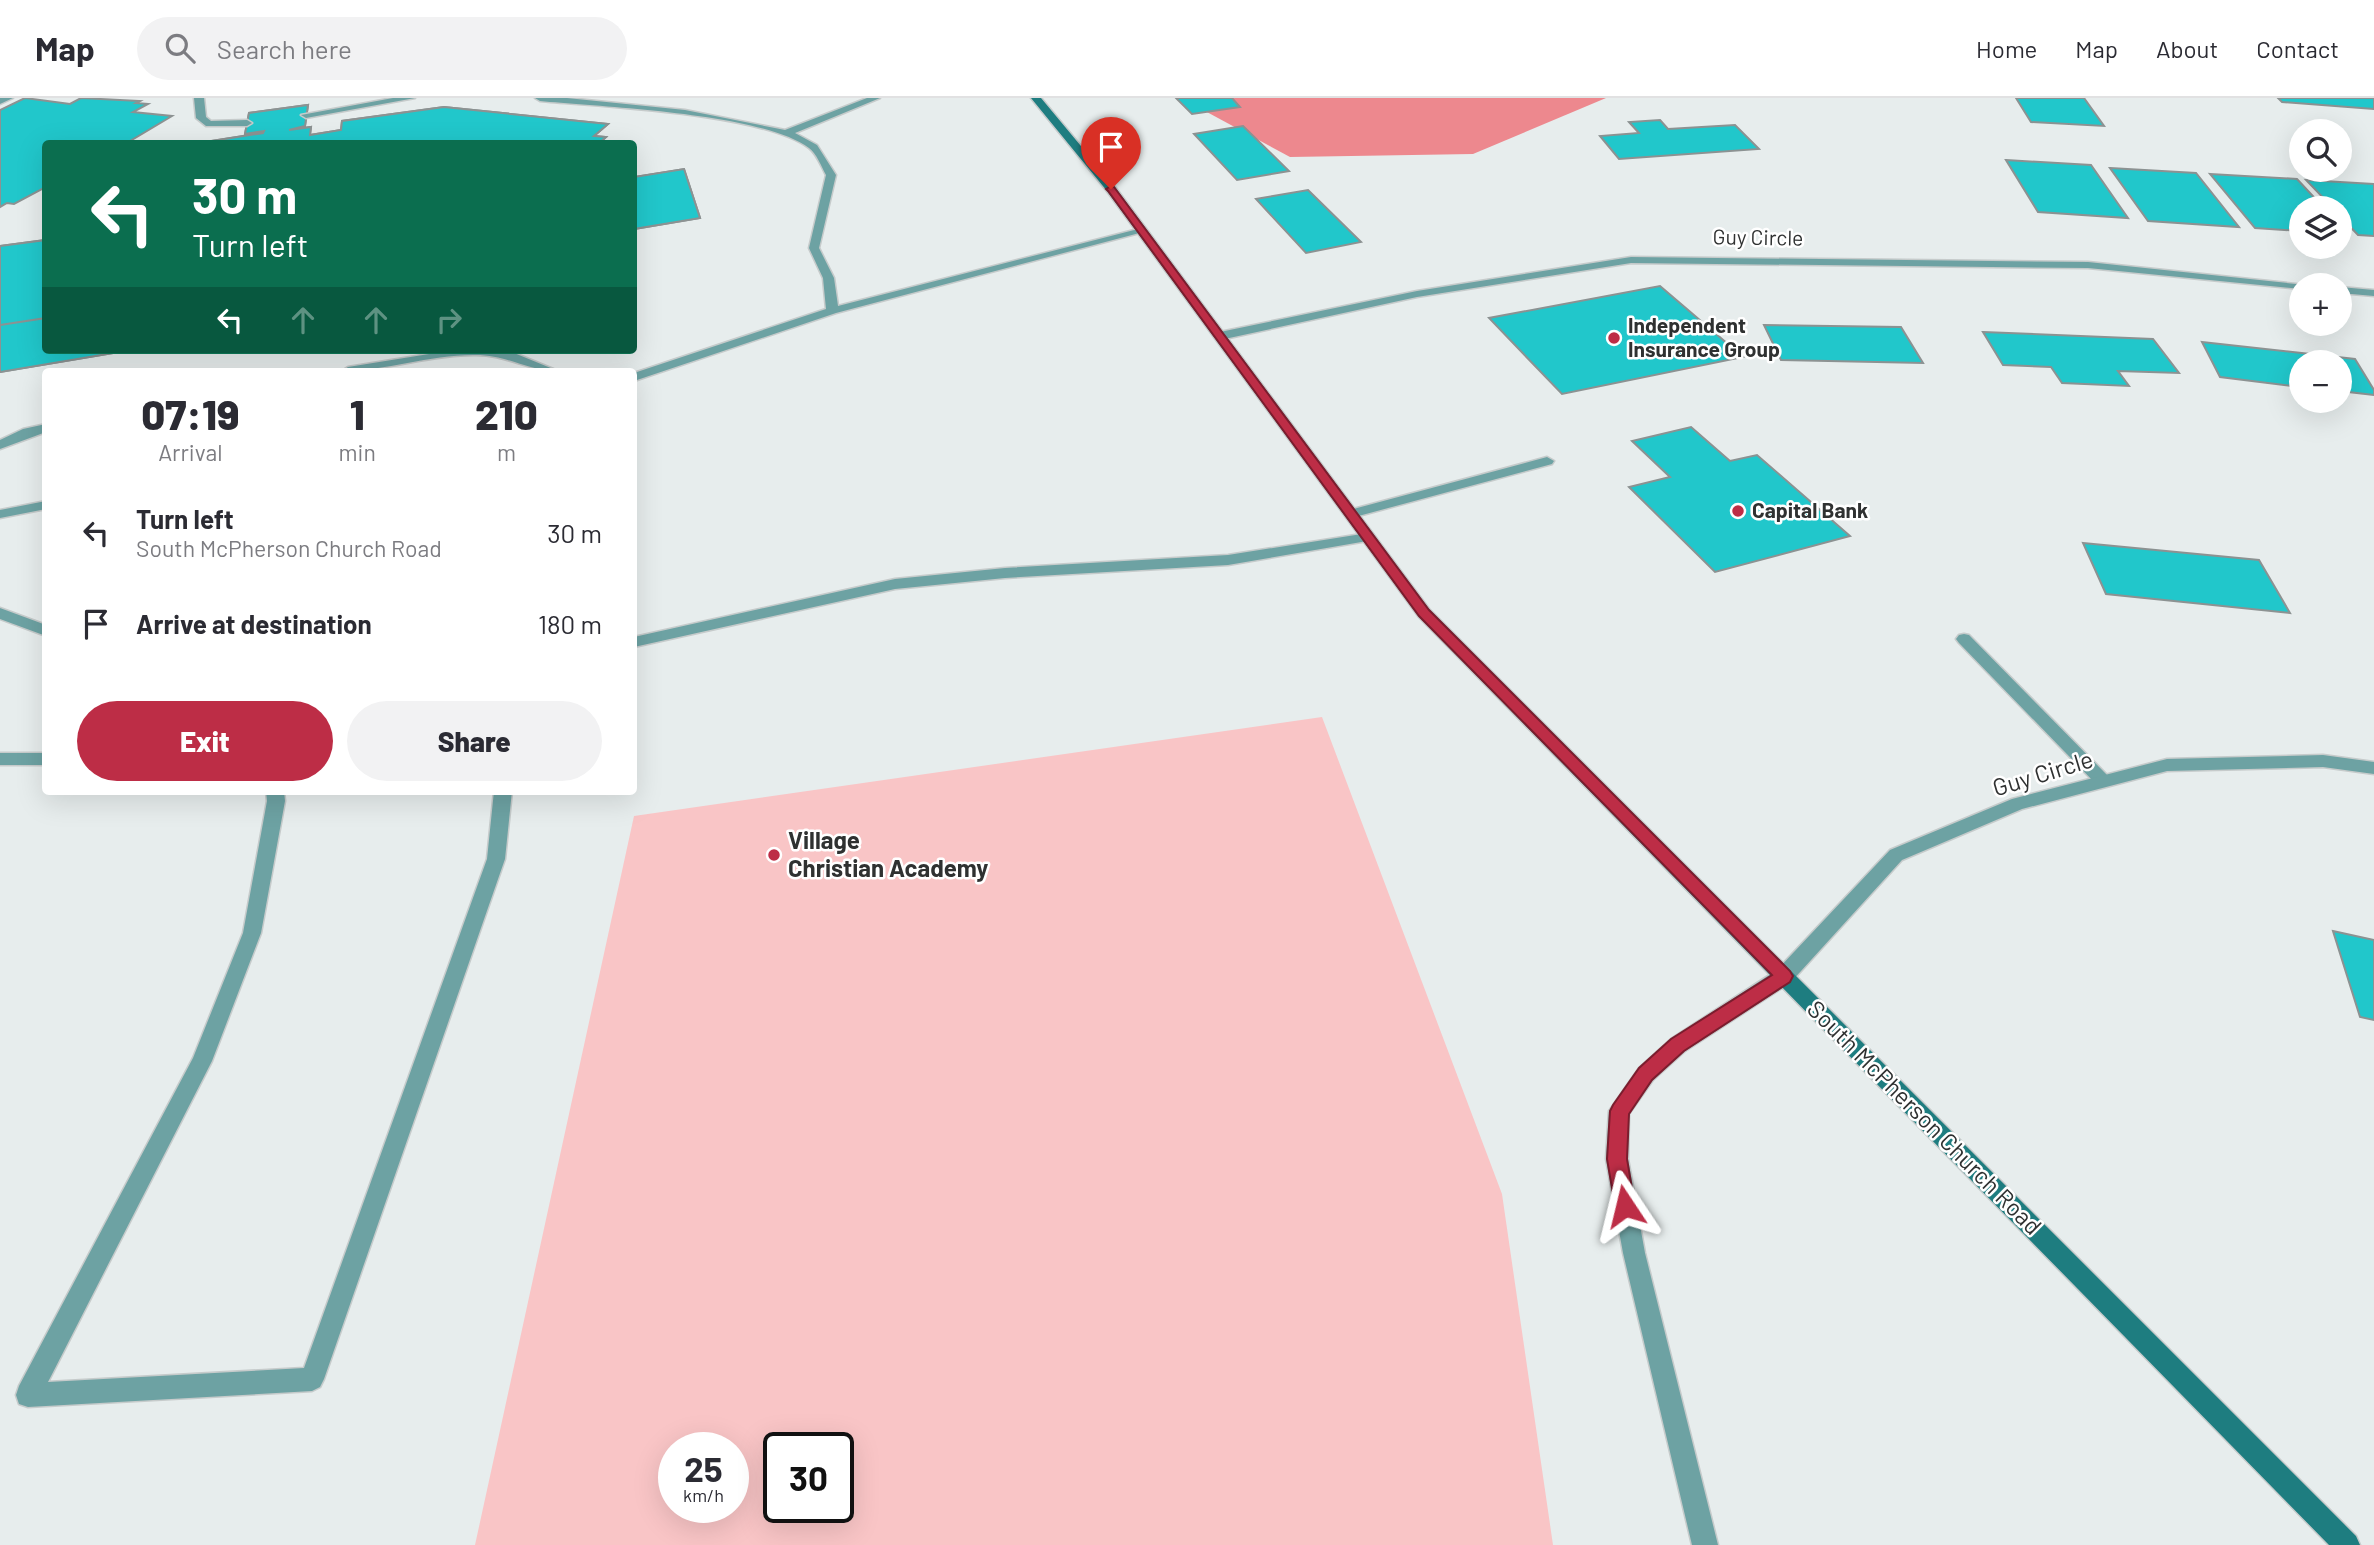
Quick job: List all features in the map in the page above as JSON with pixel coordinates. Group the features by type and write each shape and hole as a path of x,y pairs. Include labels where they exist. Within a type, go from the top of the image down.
{"main road":[{"name":"South McPherson Church Road","path":"1036,98 1071,138 1142,231 1424,613 2347,1545"}],"street":[{"path":"0,101 8,98"},
{"path":"199,98 201,118 209,124 247,123"},
{"path":"306,115 410,98"},
{"path":"540,98 745,121 788,132 814,146 831,175 814,248 828,271 832,311"},
{"path":"616,107 627,98"},
{"path":"788,132 875,98"},
{"path":"637,376 832,311 1142,231"},
{"name":"Guy Circle","path":"1220,336 1417,294 1631,260 2088,265 2289,285"},
{"path":"2352,291 2374,293"},
{"path":"366,368 452,354"},
{"path":"506,354 544,368"},
{"path":"0,445 28,432 42,429"},
{"path":"1351,514 1547,461"},
{"path":"0,514 42,506"},
{"path":"637,641 906,582 1004,573 1228,560 1368,537"},
{"path":"0,613 42,629"},
{"path":"1964,639 2104,781"},
{"path":"0,759 42,759"},
{"name":"Guy Circle","path":"1705,1545 1633,1253 1617,1159 1619,1111 1646,1074 1678,1045 1784,976 1896,855 2018,804 2167,765 2323,761 2374,768"},
{"path":"275,795 252,933 202,1061 29,1395 312,1379 496,859 503,795"}],"shaded area":[{"path":"1181,98 1606,98 1473,154 1290,157"},
{"path":"1322,717 1502,1194 1553,1545 475,1545 634,816"}],"building":[{"path":"25,98 70,104 81,98 140,101 136,103 148,104 133,112 172,116 132,140 42,140 42,189 14,204 7,203 0,207 0,110"},
{"path":"1176,98 1232,98 1240,107 1192,114"},
{"path":"2016,98 2084,98 2104,126 2031,122"},
{"path":"2278,98 2374,98 2374,109 2282,102"},
{"path":"308,105 305,126 289,130 311,127 310,135 341,130 342,121 444,107 608,124 594,136 606,137 603,140 218,140 263,133 264,131 245,134 249,113"},
{"path":"308,105 305,126 289,130 311,127 310,135 341,130 342,121 444,107 608,124 594,136 606,137 603,140 218,140 263,133 264,131 245,134 249,113"},
{"path":"1660,120 1668,129 1735,125 1759,149 1619,159 1600,136 1639,133 1629,122"},
{"path":"1243,126 1289,171 1237,180 1194,134"},
{"path":"2006,160 2091,165 2128,218 2038,212"},
{"path":"2110,168 2196,173 2239,227 2148,221"},
{"path":"684,169 700,218 637,228 637,177"},
{"path":"684,169 700,218 637,228 637,177"},
{"path":"2210,174 2289,179 2289,182 2300,182 2313,196 2289,196 2289,230 2255,228"},
{"path":"2308,182 2374,184 2374,236 2358,235 2352,229 2352,196 2321,196"},
{"path":"1308,190 1361,242 1306,253 1256,199"},
{"path":"42,241 42,284 0,290 0,246"},
{"path":"42,241 42,354 107,354 0,372 0,246"},
{"name":"Independent Insurance Group","path":"1660,286 1743,357 1562,394 1489,318"},
{"path":"42,319 42,354 107,354 0,372 0,325"},
{"path":"1764,325 1901,327 1923,363 1781,360"},
{"path":"1983,332 2153,339 2179,373 2118,371 2129,386 2062,383 2051,367 2003,365"},
{"path":"2202,342 2289,352 2289,386 2220,377"},
{"path":"2352,359 2355,359 2374,390 2374,395 2352,392"},
{"name":"Capital Bank","path":"1691,427 1730,461 1757,455 1850,536 1715,572 1629,487 1670,477 1632,441"},
{"path":"2083,543 2259,560 2290,613 2106,594"},
{"path":"2333,931 2374,940 2374,1020 2360,1017"}],"place":[{"name":"Independent Insurance Group","path":"1614,338"},
{"name":"Capital Bank","path":"1738,511"},
{"name":"Village Christian Academy","path":"774,855"}],"route":[{"path":"1111,189 1424,613 1784,976 1678,1045 1646,1074 1619,1111 1617,1159 1625,1206"}]}
